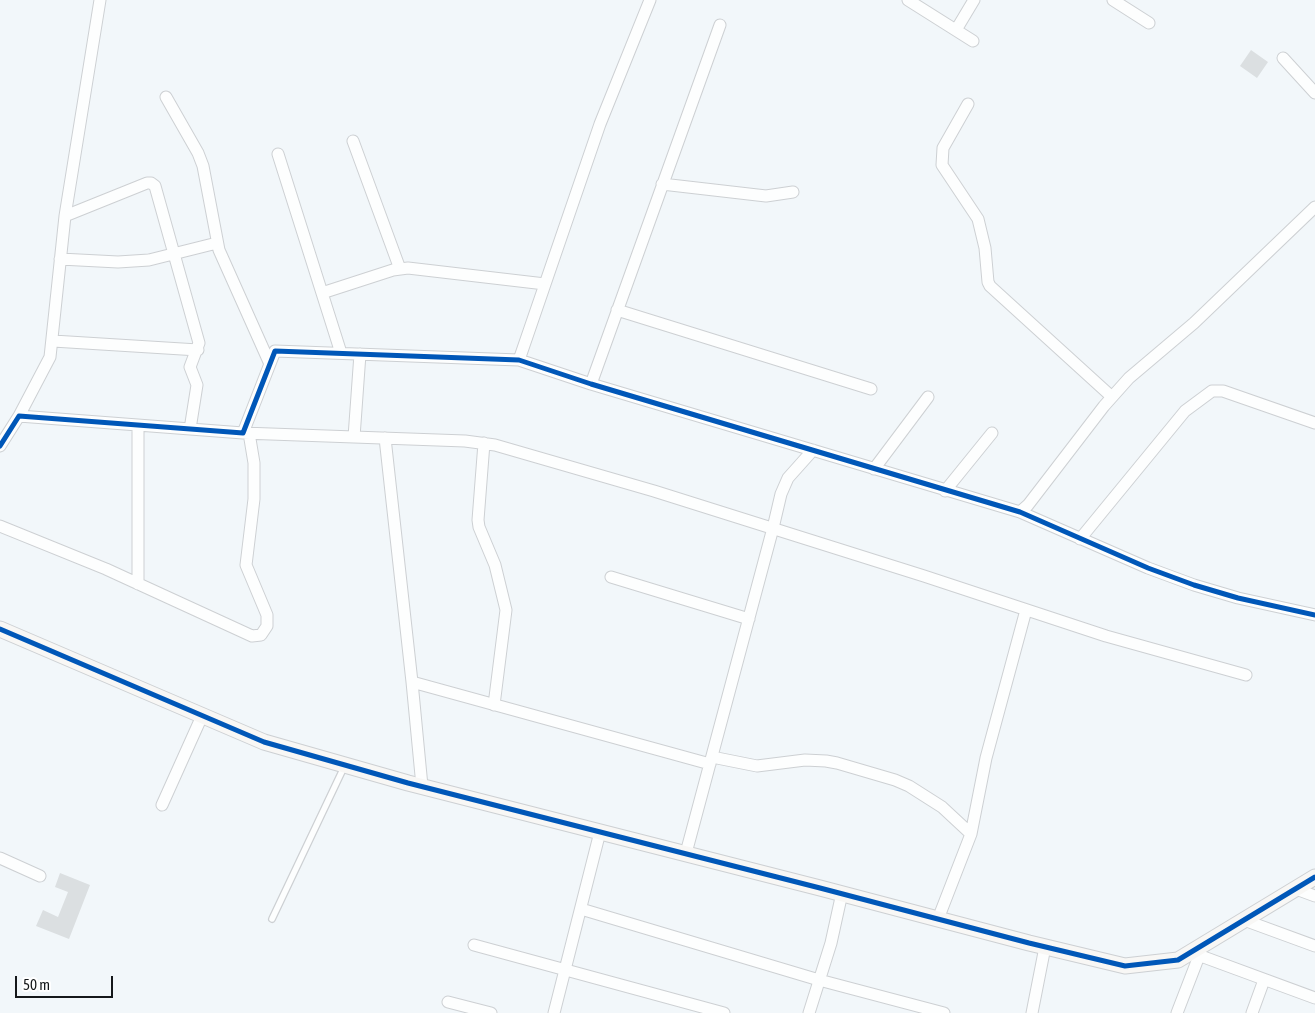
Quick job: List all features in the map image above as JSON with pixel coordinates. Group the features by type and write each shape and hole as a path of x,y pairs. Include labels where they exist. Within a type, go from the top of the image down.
{"street":[{"path":"0,446 19,416 50,357 64,216 100,0"},
{"path":"519,360 600,124 650,0"},
{"path":"908,0 973,41"},
{"path":"956,30 974,0"},
{"path":"1112,0 1149,23"},
{"path":"591,384 720,25"},
{"path":"1283,58 1315,93"},
{"path":"166,97 198,153 203,166 217,243 270,364"},
{"path":"968,104 944,144 942,164 978,219 985,248 988,282 990,286 1112,397"},
{"path":"353,141 400,269"},
{"path":"278,154 341,353"},
{"path":"64,216 147,182 155,186 199,343 198,350 190,367 197,385 190,429"},
{"path":"662,184 766,196 793,192"},
{"path":"1020,512 1028,505 1129,378 1194,323 1315,207"},
{"path":"60,259 118,262 149,260 217,243"},
{"path":"322,293 408,268 545,284"},
{"path":"617,310 871,389"},
{"path":"53,341 198,350"},
{"path":"0,526 106,569 252,636 261,635 265,632 268,621 267,615 246,565 254,499 254,463 246,433 275,351 519,360 591,384 1020,512 1080,540 1148,568 1238,598 1315,615"},
{"path":"354,437 360,354"},
{"path":"1080,540 1185,411 1212,391 1223,391 1315,423"},
{"path":"874,469 928,397"},
{"path":"19,416 246,433 484,443 644,488 924,576 1106,636 1246,676"},
{"path":"138,425 138,584"},
{"path":"945,490 992,433"},
{"path":"385,438 422,786"},
{"path":"484,443 478,520 494,565 506,610 494,705"},
{"path":"686,853 784,485 813,450"},
{"path":"611,577 749,619"},
{"path":"938,919 971,834 986,758 1026,610"},
{"path":"0,629 264,742 422,786 1124,966 1178,960 1194,954 1244,920 1315,877"},
{"path":"412,682 494,705 711,760 757,766 793,761 826,761 887,777 909,786 942,807 971,834"},
{"path":"162,805 202,716"},
{"path":"554,1013 600,832"},
{"path":"0,858 40,876"},
{"path":"1296,889 1315,896"},
{"path":"809,1013 831,943 842,893"},
{"path":"581,909 820,980 944,1013"},
{"path":"1244,920 1315,946"},
{"path":"474,945 724,1013"},
{"path":"1032,1013 1045,947"},
{"path":"1194,954 1315,998"},
{"path":"1177,1013 1194,954"},
{"path":"1252,1013 1264,980"},
{"path":"448,1002 491,1013"}],"lane":[{"path":"272,919 345,765"}],"building":[{"path":"1251,50 1268,62 1257,78 1240,66"},
{"path":"60,873 90,885 69,939 36,926 43,910 58,917 68,892 55,887"}],"cycle path":[{"path":"0,446 19,416 243,433 275,351 519,360 591,384 1020,512 1148,568 1194,585 1238,598 1315,615"},
{"path":"0,629 264,742 408,783 1125,966 1178,960 1315,877"}]}
